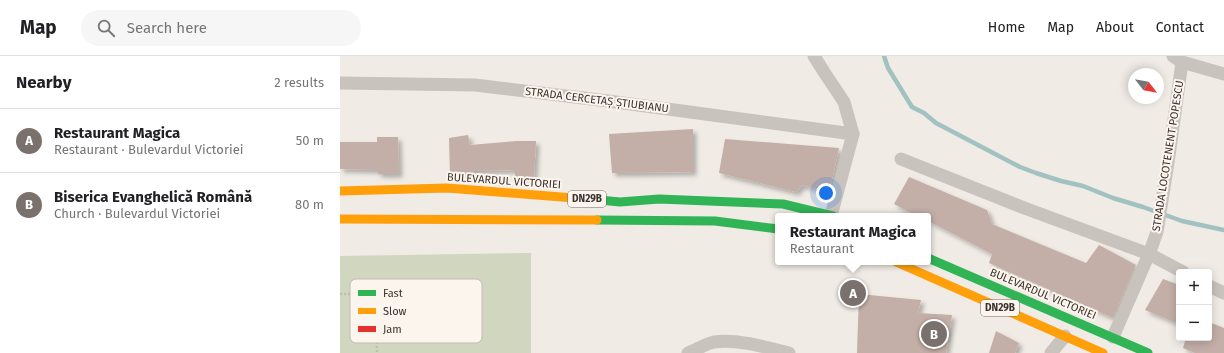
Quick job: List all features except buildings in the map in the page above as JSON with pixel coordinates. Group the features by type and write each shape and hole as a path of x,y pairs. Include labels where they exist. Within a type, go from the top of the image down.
{"main road":[{"name":"BULEVARDUL VICTORIEI","path":"340,191 447,188 620,202 659,199 783,204 820,213"},
{"name":"DN29B","path":"340,219 715,221 775,229"},
{"name":"BULEVARDUL VICTORIEI","path":"931,259 1148,353"},
{"name":"DN29B","path":"903,265 1065,336 1108,353"}],"street":[{"path":"814,56 844,102 853,134 833,213"},
{"path":"1177,59 1224,74"},
{"name":"STRADA LOCOTENENT POPESCU","path":"1113,337 1157,232 1163,195 1177,59"},
{"name":"STRADA CERCETAȘ ȘTIUBIANU","path":"340,83 475,85 608,101 853,134"},
{"path":"901,159 1027,209 1149,254 1177,269"},
{"path":"1212,287 1224,293"},
{"path":"1051,353 1065,336"},
{"path":"1108,353 1119,347 1118,341 1113,337"},
{"path":"688,353 713,342 730,342 755,345 789,353"}],"path":[{"path":"377,343 377,353"}],"green space":[{"path":"531,253 531,353 340,353 340,256"}],"waterway":[{"path":"884,56 888,68 912,107 924,113 936,123 1020,167 1061,181 1083,186 1113,198 1182,221 1224,230"}],"traffic: fast":[{"path":"599,200 620,202 659,199 783,204 820,213"},
{"path":"597,220 715,221 775,229"},
{"path":"931,259 1148,353"}],"traffic: slow":[{"path":"340,191 447,188 599,200"},
{"path":"340,219 597,220"},
{"path":"903,265 1103,353"}],"place":[{"name":"Restaurant Magica","path":"853,293"},
{"name":"Biserica Evanghelică Română","path":"934,334"}]}
